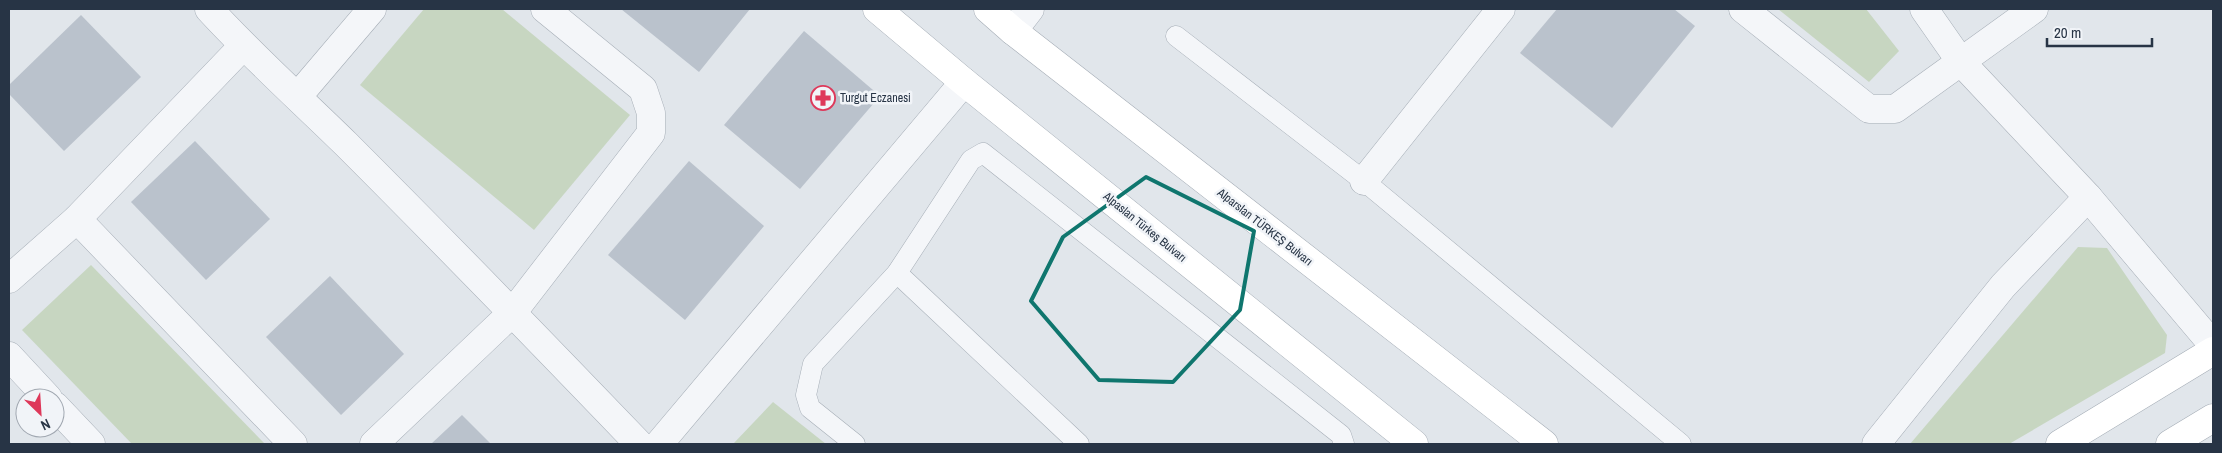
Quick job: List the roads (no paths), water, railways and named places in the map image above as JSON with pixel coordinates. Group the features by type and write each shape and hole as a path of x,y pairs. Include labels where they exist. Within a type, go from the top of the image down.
{"main road":[{"name":"Alpaslan Türkeş Bulvarı","path":"877,9 964,82 1414,444"},
{"name":"Alparslan TÜRKEŞ Bulvarı","path":"988,9 1012,30 1544,444"},
{"path":"2060,444 2213,351"},
{"path":"2170,444 2213,418"}],"street":[{"path":"209,9 243,46 298,96 513,312 639,444"},
{"path":"298,96 372,9"},
{"path":"374,444 513,312 651,133 651,113 643,89 545,9"},
{"path":"1012,30 1030,9"},
{"path":"1364,181 1501,9"},
{"path":"1743,9 1869,109 1895,109 2034,9"},
{"path":"1924,9 1961,62 2088,197 2213,345"},
{"path":"9,279 77,219 243,46"},
{"path":"659,444 964,82"},
{"path":"1876,444 2003,286 2088,197"},
{"path":"77,219 293,444"},
{"path":"9,356 39,388"},
{"path":"65,417 91,444"}],"lane":[{"path":"1176,36 1364,181 1681,444"},
{"path":"856,444 810,408 806,395 813,364 896,273 971,160 983,153 1341,435 1344,444"},
{"path":"896,273 1079,444"}],"place":[{"name":"Turgut Eczanesi","path":"823,98"}]}
